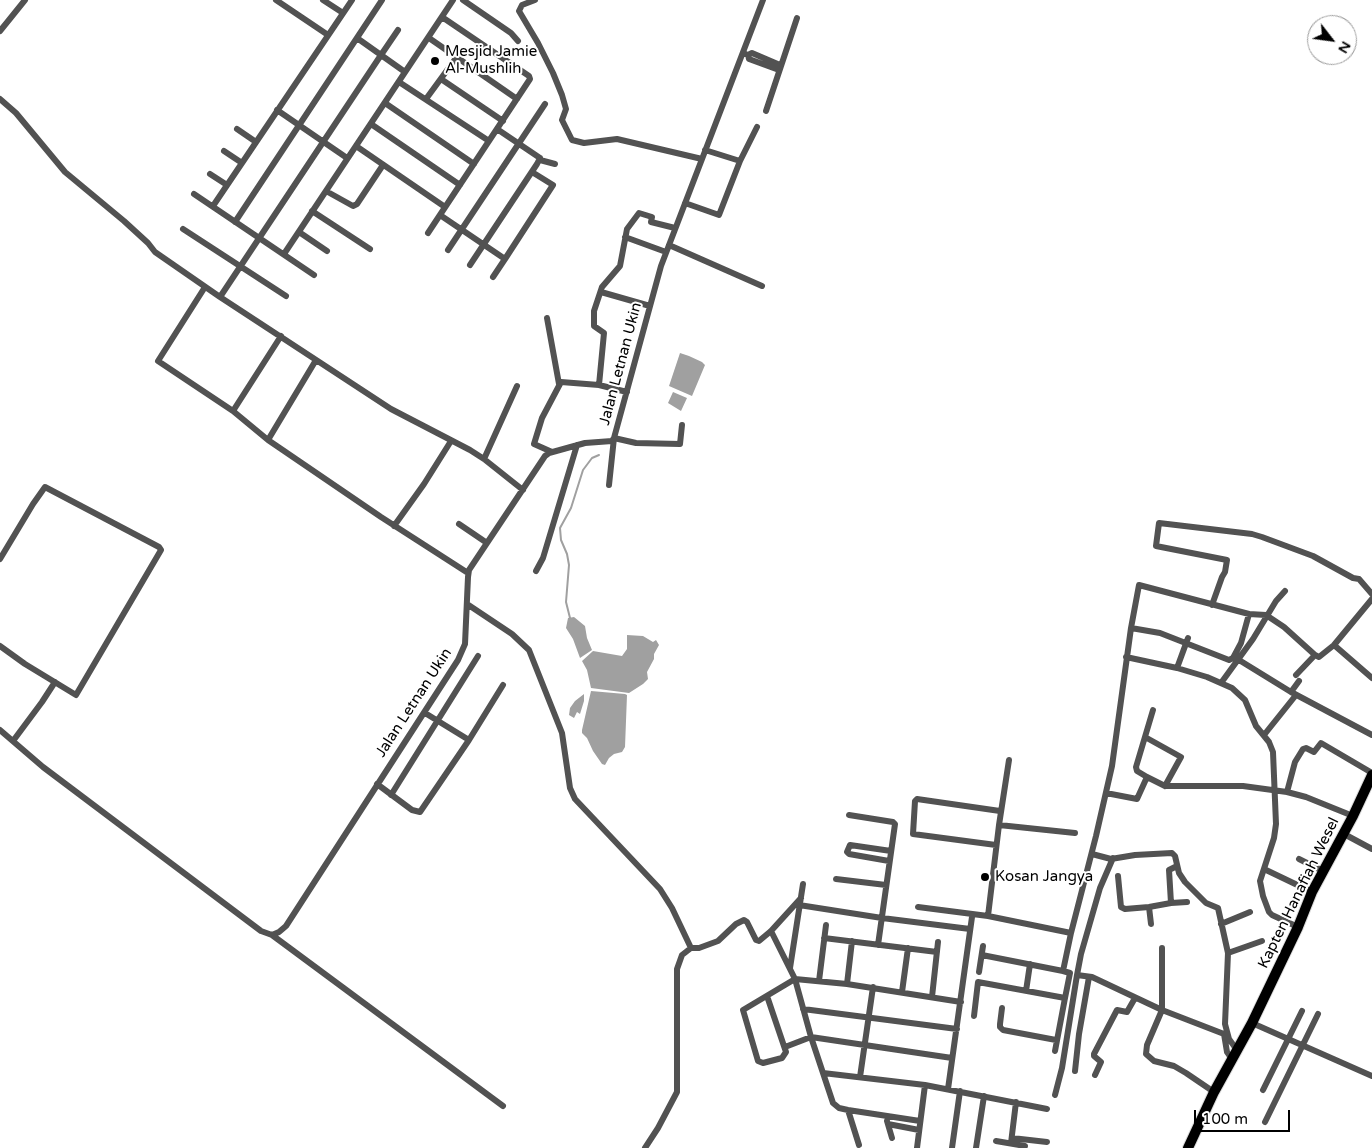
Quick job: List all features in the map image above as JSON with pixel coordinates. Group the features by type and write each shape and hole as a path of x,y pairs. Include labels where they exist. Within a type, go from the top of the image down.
{"main road":[{"name":"Kapten Hanafiah Wesel","path":"1188,1148 1214,1092 1252,1023 1298,927 1312,892 1353,816 1369,791 1372,774"}],"street":[{"path":"0,32 25,0"},
{"path":"276,0 328,35"},
{"path":"323,0 343,13"},
{"path":"212,206 352,0"},
{"path":"236,222 382,0"},
{"path":"284,254 453,0"},
{"path":"463,0 511,33 518,41"},
{"path":"534,0 522,5 519,11 553,73 566,109 562,120 572,140 584,143 617,139 702,159"},
{"name":"Jalan Letnan Ukin","path":"552,452 577,445 612,442 614,438 667,249 745,54 763,0"},
{"path":"428,233 530,81 529,76 442,17"},
{"path":"766,111 797,18"},
{"path":"220,297 398,30"},
{"path":"357,38 405,72"},
{"path":"428,38 518,99"},
{"path":"745,54 752,53 780,67"},
{"path":"426,99 456,58"},
{"path":"441,79 503,121"},
{"path":"399,82 489,141"},
{"path":"0,99 16,113 65,172 124,221 155,252 391,409 484,459 523,490"},
{"path":"385,104 474,164"},
{"path":"448,250 545,104"},
{"path":"277,110 347,158"},
{"path":"371,124 460,185"},
{"path":"685,203 719,216 740,161 757,127"},
{"path":"237,128 256,142"},
{"path":"498,129 540,158 540,160 555,164"},
{"path":"356,146 445,208"},
{"path":"705,150 740,161"},
{"path":"224,151 242,163"},
{"path":"470,265 540,158"},
{"path":"326,190 353,206 357,204 383,165"},
{"path":"493,277 553,185 532,172"},
{"path":"210,174 227,185"},
{"path":"194,194 314,275"},
{"path":"312,211 370,249"},
{"path":"599,385 604,333 595,329 593,317 602,287 620,266 628,228 639,213 652,217 651,222 675,228"},
{"path":"440,215 505,258"},
{"path":"183,229 286,296"},
{"path":"298,232 327,251"},
{"path":"625,237 667,249 762,286"},
{"path":"205,287 158,361 233,411 268,440 394,526 468,573 545,456 552,452"},
{"path":"601,292 650,306"},
{"path":"547,318 559,384 542,418 534,444 552,452"},
{"path":"233,411 281,336"},
{"path":"268,440 316,360"},
{"path":"559,384 561,382 599,385 627,392"},
{"path":"484,459 517,386"},
{"path":"609,485 614,438 636,443 680,444 682,426"},
{"path":"394,526 424,484 451,441"},
{"path":"536,571 543,558 577,445"},
{"path":"0,559 32,504 45,487 150,542 161,550 76,695 0,646"},
{"path":"1212,605 1228,560 1156,546 1159,523 1252,534 1262,537 1313,556 1352,578 1359,579 1372,594"},
{"path":"459,524 487,543"},
{"name":"Jalan Letnan Ukin","path":"272,934 279,932 286,926 465,647 468,573"},
{"path":"1063,970 1112,766 1126,656 1139,586 1249,614 1266,615 1295,635 1315,655 1321,657 1334,645 1372,599"},
{"path":"1219,682 1238,660 1266,615 1285,591"},
{"path":"467,604 512,634 529,650 562,733 572,794 579,804 660,889 672,908 691,948"},
{"path":"1131,628 1160,633 1187,641 1225,660 1231,659 1241,643 1249,614"},
{"path":"1177,668 1187,641"},
{"path":"1334,645 1372,678"},
{"path":"1264,735 1294,693 1298,678 1315,655"},
{"path":"391,795 478,656"},
{"path":"1126,656 1207,677 1232,688 1246,700 1258,729 1272,748 1276,824 1274,838 1260,881 1269,912 1275,917 1298,927"},
{"path":"1238,660 1372,735"},
{"path":"13,741 55,682"},
{"path":"377,784 412,810 420,812 469,740 503,685"},
{"path":"1153,710 1136,768 1148,777 1166,786 1243,786 1275,789 1306,797 1353,816"},
{"path":"424,713 469,740"},
{"path":"0,730 43,767 261,931 272,934 504,1106"},
{"path":"1145,737 1181,757 1166,786"},
{"path":"1288,792 1295,762 1303,749 1306,748 1314,752 1321,743 1372,774"},
{"path":"988,916 1000,811 1009,760"},
{"path":"1106,793 1137,799 1148,777"},
{"path":"996,845 912,834 915,801 917,799 1000,811"},
{"path":"849,815 894,823 895,825 878,945"},
{"path":"999,825 1075,833"},
{"path":"1344,834 1372,849"},
{"path":"890,860 849,854 847,852 850,845 891,851"},
{"path":"1092,854 1112,858 1126,858 1135,855 1171,853 1175,856 1177,866 1185,882 1206,902 1218,908 1228,954 1225,1024 1229,1040 1237,1050"},
{"path":"1055,1095 1062,1068 1081,954 1100,888 1112,858"},
{"path":"1300,859 1323,871"},
{"path":"1171,903 1169,870 1177,866"},
{"path":"1264,869 1312,892"},
{"path":"1118,876 1121,907 1125,909 1187,902"},
{"path":"836,879 886,885"},
{"path":"790,968 803,884"},
{"path":"645,1148 676,1094 677,969 682,955 691,948 711,945 736,924 744,920 757,941 759,941 800,901"},
{"path":"800,901 882,918 970,929"},
{"path":"918,907 988,916 1071,933"},
{"path":"1149,907 1151,924"},
{"path":"1221,924 1250,912"},
{"path":"948,1089 972,917"},
{"path":"819,981 826,926"},
{"path":"771,931 795,979 832,1103 848,1110 920,1121"},
{"path":"824,938 937,952"},
{"path":"847,984 852,941"},
{"path":"1228,954 1262,941"},
{"path":"932,997 938,942"},
{"path":"979,972 983,946"},
{"path":"902,992 908,948"},
{"path":"1162,948 1162,1010 1147,1045 1146,1054 1154,1061 1180,1069 1214,1092"},
{"path":"982,955 1063,970 1070,973 1055,1051"},
{"path":"1026,991 1030,964"},
{"path":"1077,975 1089,977 1162,1010 1224,1034 1227,1052 1232,1059"},
{"path":"1075,1070 1078,1034 1089,977"},
{"path":"768,996 785,1047 785,1054 782,1058 763,1063 758,1060 743,1012 744,1008 795,979 873,987 961,1002"},
{"path":"974,1016 978,982 1065,998"},
{"path":"860,1078 873,987"},
{"path":"1095,1075 1101,1062 1094,1054 1117,1010 1127,1012 1135,998"},
{"path":"1002,1008 1000,1027 1003,1030 1056,1040"},
{"path":"803,1009 956,1029"},
{"path":"1263,1090 1302,1011"},
{"path":"1265,1122 1318,1014"},
{"path":"1252,1023 1372,1076"},
{"path":"785,1047 811,1037 952,1058"},
{"path":"822,1073 925,1085 1047,1109"},
{"path":"916,1148 925,1085"},
{"path":"952,1148 960,1091"},
{"path":"976,1148 984,1096"},
{"path":"1011,1140 1016,1102"},
{"path":"848,1110 859,1145"},
{"path":"884,1115 892,1138"},
{"path":"888,1124 919,1130"},
{"path":"996,1141 1011,1140 1025,1145 1047,1142"}],"shaded area":[{"path":"680,353 705,365 692,396 669,386"},
{"path":"673,392 687,398 681,411 668,403"},
{"path":"574,617 585,626 592,650 580,658 573,639 566,628 568,618"},
{"path":"627,635 643,636 653,642 656,640 659,645 647,672 648,679 629,693 591,688 587,670 582,661 593,651 622,656 627,649"},
{"path":"591,691 627,695 625,747 622,752 614,754 609,758 605,765 602,764 582,733"},
{"path":"584,694 580,714 577,712 574,718 569,715 570,708"}],"waterway":[{"path":"570,618 566,602 569,565 561,540 560,528 571,508 583,470 592,458 599,455"}],"place":[{"name":"Mesjid Jamie Al-Mushlih","path":"435,61"},
{"name":"Kosan Jangya","path":"985,877"}]}
